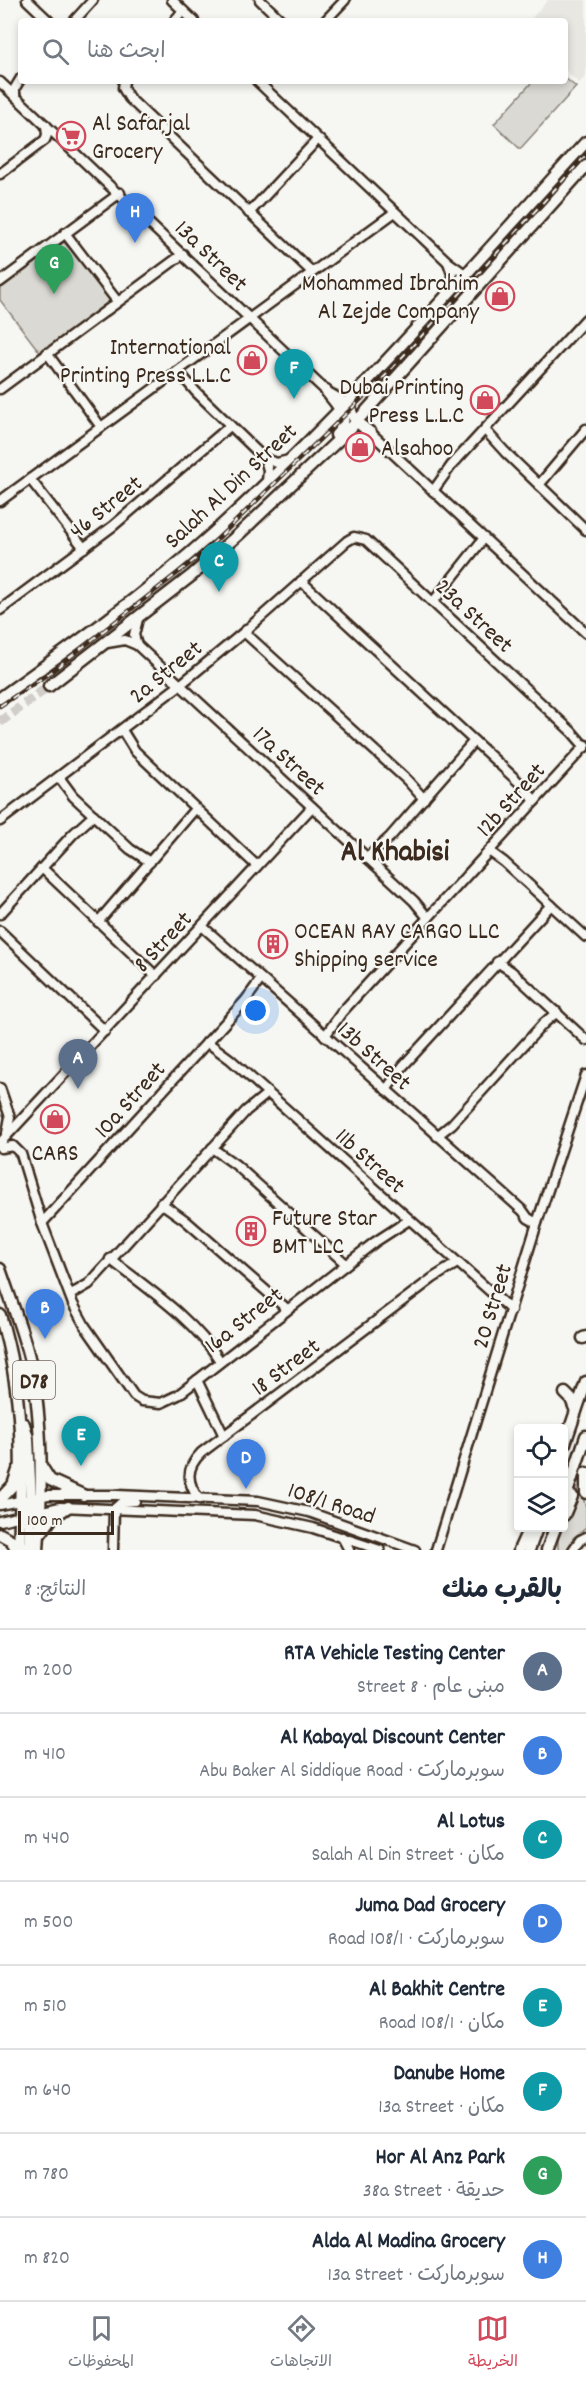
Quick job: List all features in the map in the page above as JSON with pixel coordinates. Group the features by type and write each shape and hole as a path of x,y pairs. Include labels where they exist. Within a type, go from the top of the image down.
{"main road":[{"name":"Salah Al Din Street","path":"0,698 90,634 149,588 213,533 267,482 346,403 586,142"},
{"name":"Salah Al Din Street","path":"49,686 138,619 207,562 345,434 586,166"},
{"path":"398,376 406,357 469,288 470,280 465,274"},
{"path":"374,360 375,372"},
{"path":"326,391 346,403 357,422 371,433"},
{"path":"286,490 293,477 341,430 346,403"},
{"name":"D78","path":"0,1269 21,1330 33,1375 39,1421 39,1457 30,1499 30,1514 18,1550"},
{"name":"D78","path":"0,1315 15,1374 21,1418 21,1464 30,1499 30,1514 39,1536 38,1550"},
{"path":"568,1434 586,1382"},
{"path":"565,1393 571,1399 576,1411"},
{"path":"21,1418 28,1438 30,1499"},
{"path":"568,1490 586,1436"},
{"path":"39,1457 44,1473 50,1480 83,1496"},
{"path":"568,1504 586,1457"},
{"path":"0,1499 13,1485 21,1464"},
{"path":"586,1473 586,1493"},
{"path":"39,1536 52,1518 69,1507"},
{"path":"29,1550 30,1514"},
{"path":"519,1550 528,1532"},
{"path":"529,1550 535,1532"},
{"path":"547,1550 553,1532"},
{"path":"554,1532 555,1550"},
{"path":"0,1534 11,1540 18,1550"}],"street":[{"path":"27,0 46,18"},
{"path":"77,18 93,0"},
{"path":"172,0 191,18"},
{"path":"260,0 279,18"},
{"path":"329,18 345,0"},
{"path":"177,18 183,11"},
{"path":"2,83 18,79"},
{"name":"13a Street","path":"2,83 326,391"},
{"path":"15,96 18,83"},
{"path":"123,84 129,98 312,272"},
{"path":"260,84 448,262 465,274"},
{"path":"0,174 45,140 46,125"},
{"path":"249,213 318,139"},
{"path":"0,282 118,192"},
{"path":"0,501 368,231 393,210"},
{"path":"65,234 117,301"},
{"path":"0,389 181,253"},
{"path":"448,262 453,274 453,287"},
{"path":"431,489 586,319"},
{"path":"47,353 101,427"},
{"path":"176,372 265,459 277,463 290,460"},
{"path":"369,408 367,423 371,433 586,633"},
{"name":"46 Street","path":"0,610 127,515 231,426"},
{"path":"345,434 358,429 371,433"},
{"path":"537,483 586,430"},
{"path":"483,432 586,530"},
{"path":"265,459 268,470 267,482"},
{"path":"30,479 84,548"},
{"name":"23a Street","path":"347,541 354,537 363,538 586,744"},
{"path":"430,600 486,540"},
{"name":"2a Street","path":"0,821 180,685 247,630 347,541"},
{"path":"303,580 537,799"},
{"path":"106,643 119,640 137,645 134,629 138,619"},
{"path":"247,630 426,797"},
{"name":"17a Street","path":"137,645 430,916"},
{"path":"119,732 135,751 197,811 258,866"},
{"path":"369,860 476,743"},
{"name":"12b Street","path":"322,1034 586,744"},
{"path":"57,779 147,864"},
{"name":"8 Street","path":"2,1145 312,807"},
{"path":"95,920 197,811"},
{"path":"0,914 92,813"},
{"path":"491,849 586,937"},
{"path":"40,870 156,976"},
{"path":"383,1088 549,904"},
{"name":"13b Street","path":"202,926 523,1211 528,1218 538,1219"},
{"path":"0,931 105,1031"},
{"path":"0,936 10,942"},
{"path":"498,960 585,1037"},
{"name":"10a Street","path":"42,1223 263,981"},
{"path":"439,1138 555,1011"},
{"name":"11b Street","path":"209,1040 487,1289 512,1305"},
{"name":"20 Street","path":"436,1550 538,1219 586,1074"},
{"path":"0,1088 10,1118 9,1131 2,1145"},
{"path":"68,1292 93,1278 266,1090"},
{"name":"16a Street","path":"2,1145 13,1146 21,1154 42,1223 80,1319 134,1396 151,1403 170,1400 406,1217"},
{"path":"215,1146 325,1245 344,1266"},
{"path":"164,1201 285,1311"},
{"path":"112,1256 202,1336 223,1359"},
{"name":"18 Street","path":"199,1498 189,1481 190,1467 201,1453 455,1261"},
{"path":"197,1380 224,1436"},
{"name":"108/1 Road","path":"0,1505 30,1499 83,1496 258,1501 292,1507 415,1550"},
{"path":"113,1550 114,1509 122,1502 158,1502 174,1497"},
{"name":"108/1 Road","path":"0,1521 69,1507 255,1515 287,1521 342,1537 366,1548 380,1550"},
{"path":"342,1537 349,1550"},
{"path":"573,1550 580,1540 586,1537"}],"shaded area":[{"path":"548,0 586,0 586,76 579,83 568,73 568,18 532,18"},
{"path":"568,80 576,87 520,149 494,124 530,84 568,84"},
{"path":"64,242 113,298 41,354 0,300 0,289"},
{"path":"578,1488 586,1507 586,1528 573,1538 569,1550 558,1550 561,1532 568,1532 568,1514"}],"tunnel":[{"path":"0,722 49,686"}],"railway":[{"path":"0,706 51,672 202,554 386,375 586,155"}],"place":[{"name":"Al Safarjal Grocery","path":"71,136"},
{"name":"Alda Al Madina Grocery","path":"135,243"},
{"name":"Hor Al Anz Park","path":"54,294"},
{"name":"Mohammed Ibrahim Al Zejde Company","path":"500,296"},
{"name":"International Printing Press L.L.C","path":"252,360"},
{"name":"Danube Home","path":"294,399"},
{"name":"Dubai Printing Press L.L.C","path":"485,400"},
{"name":"Alsahoo","path":"360,447"},
{"name":"Al Lotus","path":"219,592"},
{"name":"OCEAN RAY CARGO LLC Shipping service","path":"273,944"},
{"name":"RTA Vehicle Testing Center","path":"78,1089"},
{"name":"CARS","path":"55,1119"},
{"name":"Future Star BMT LLC","path":"251,1231"},
{"name":"Al Kabayal Discount Center","path":"45,1339"},
{"name":"Al Bakhit Centre","path":"81,1466"},
{"name":"Juma Dad Grocery","path":"246,1489"}],"district":[{"name":"Al Khabisi","path":"395,850"}]}
